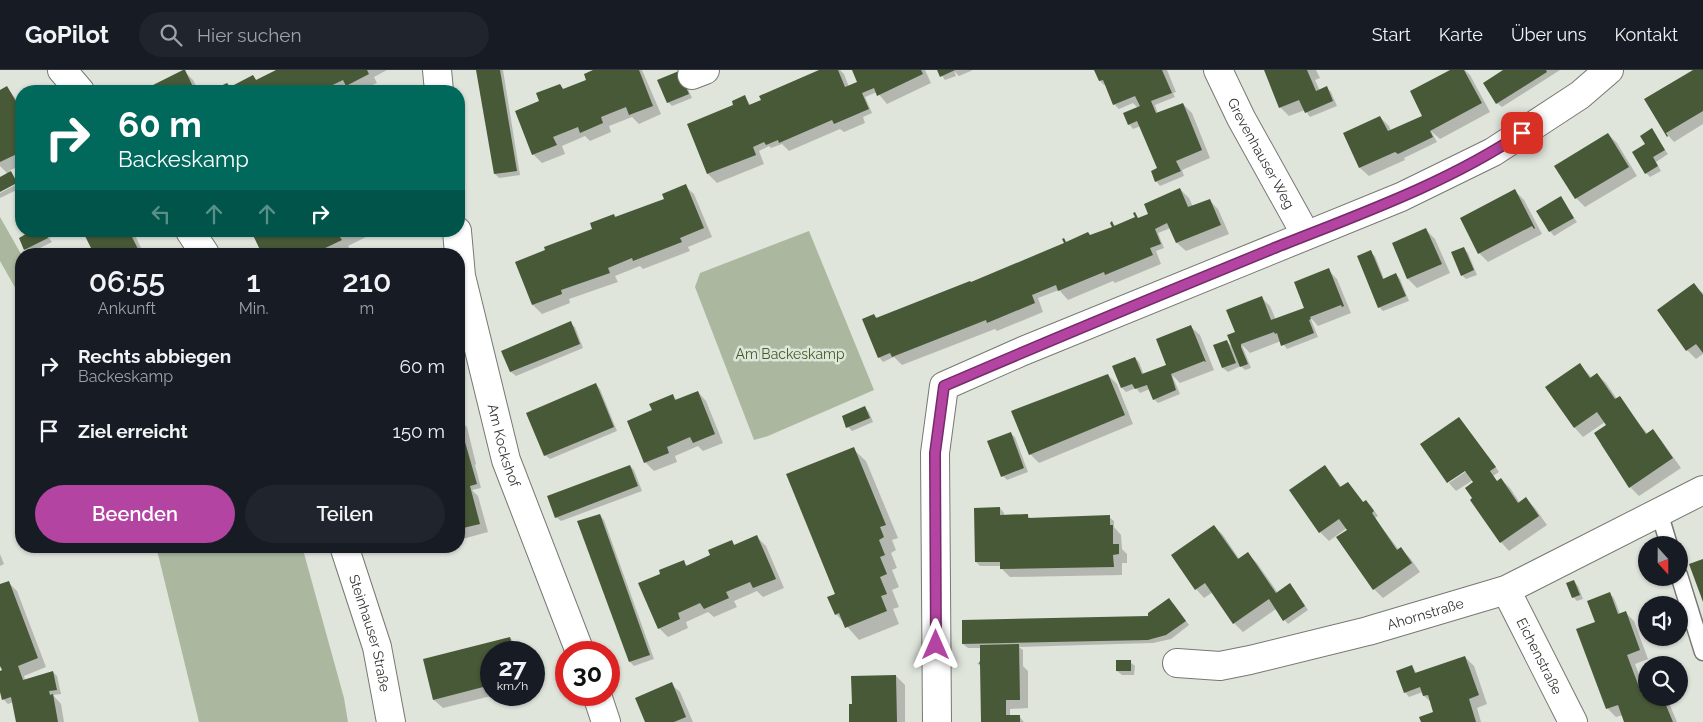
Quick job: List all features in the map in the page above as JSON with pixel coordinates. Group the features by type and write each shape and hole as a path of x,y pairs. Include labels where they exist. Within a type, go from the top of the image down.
{"street":[{"path":"62,70 75,85"},
{"path":"437,70 438,85"},
{"name":"Grevenhauser Weg","path":"1218,70 1241,118 1306,236"},
{"path":"936,722 935,453 944,386 1023,351 1401,197 1494,152 1580,95 1609,70"},
{"path":"194,237 201,248"},
{"name":"Am Kockshof","path":"465,293 506,460 576,641"},
{"name":"Ahornstraße","path":"1177,664 1220,666 1250,660 1368,631 1506,590 1703,490"},
{"name":"Steinhauser Straße","path":"346,553 377,647 391,722"},
{"name":"Eichenstraße","path":"1506,590 1573,722"},
{"path":"601,706 606,722"}],"lane":[{"path":"1659,512 1666,536"},
{"path":"1682,586 1703,652"}],"green space":[{"path":"0,217 18,248 15,248 15,287 0,261"},
{"name":"Am Backeskamp","path":"809,231 874,390 768,436 754,440 695,287 700,273"},
{"path":"158,553 304,553 344,698 348,722 199,722"}],"building":[{"path":"185,70 192,85 153,85"},
{"path":"276,70 367,70 369,74 348,85 346,85 343,80 333,85 234,85 253,75 256,80"},
{"path":"476,70 500,70 517,171 494,174"},
{"path":"593,70 639,70 653,106 629,115 626,107 601,117 603,123 580,133 578,127 553,137 557,145 532,155 515,111 539,101 536,93 560,84 563,89 586,80 584,74"},
{"path":"819,70 838,70 845,87 857,82 852,70 921,70 923,74 877,96 874,88 862,93 869,109 834,124 832,120 779,143 778,140 766,145 764,142 753,147 756,155 707,174 687,124 733,105 732,101 745,95 749,105 761,100 759,96"},
{"path":"937,70 955,70 940,77"},
{"path":"1094,70 1162,70 1172,93 1151,101 1156,113 1183,103 1202,150 1176,161 1181,171 1155,182 1151,171 1157,168 1137,121 1128,125 1123,113 1140,106 1135,96 1113,105 1103,80 1099,81"},
{"path":"1264,70 1307,70 1316,91 1327,86 1333,101 1305,113 1299,100 1279,108"},
{"path":"1450,70 1464,70 1482,103 1430,131 1433,137 1398,154 1395,152 1359,168 1343,133 1380,116 1388,131 1422,116 1410,91"},
{"path":"1503,70 1546,70 1547,72 1496,104 1483,83"},
{"path":"1693,70 1703,70 1703,111 1666,133 1667,137 1644,99"},
{"path":"679,71 689,94 667,103 657,80"},
{"path":"7,86 15,100 15,155 0,162 0,90"},
{"path":"1652,128 1665,150 1653,157 1658,166 1645,174 1632,152 1645,144 1640,136"},
{"path":"1608,133 1629,167 1575,199 1554,166"},
{"path":"11,171 15,184 0,192 0,177"},
{"path":"686,184 704,228 680,238 682,242 633,261 632,258 608,268 610,273 561,290 562,294 532,305 515,262 545,250 544,247 592,229 590,223 614,214 615,217 664,199 662,194"},
{"path":"1180,188 1188,207 1210,199 1221,225 1176,243 1167,223 1155,229 1161,244 1150,248 1153,255 1105,275 1104,272 1058,291 1056,285 1032,295 1035,303 987,323 986,320 892,357 890,353 878,358 862,319 874,314 876,318 971,282 1064,243 1062,239 1064,238 1066,242 1088,232 1090,235 1112,227 1110,223 1112,221 1114,226 1135,217 1133,213 1135,212 1138,218 1148,214 1144,204"},
{"path":"1515,189 1535,228 1532,226 1478,254 1460,218"},
{"path":"1561,196 1574,218 1549,232 1536,211"},
{"path":"1426,228 1442,264 1407,279 1392,243"},
{"path":"86,237 132,237 138,248 91,248"},
{"path":"254,237 340,237 342,240 325,248 259,248"},
{"path":"19,238 48,238 28,248 23,248"},
{"path":"1464,247 1474,270 1461,276 1451,252"},
{"path":"1371,250 1383,279 1396,273 1406,296 1378,308 1357,256"},
{"path":"1329,268 1344,306 1342,307 1341,305 1310,317 1311,319 1309,320 1314,333 1281,346 1277,333 1275,334 1274,332 1241,344 1248,364 1240,367 1227,335 1235,332 1226,310 1262,296 1271,320 1304,308 1294,282"},
{"path":"1694,283 1703,295 1703,353 1696,344 1686,351 1657,310"},
{"path":"571,321 580,344 510,372 501,351"},
{"path":"1191,325 1206,362 1204,361 1171,374 1176,390 1153,400 1147,385 1135,389 1132,384 1121,388 1112,366 1135,357 1142,374 1166,365 1156,339"},
{"path":"1227,340 1236,363 1222,368 1213,345"},
{"path":"1580,363 1590,378 1597,373 1615,399 1620,396 1646,434 1653,429 1673,458 1629,488 1594,433 1606,425 1597,412 1574,428 1545,387"},
{"path":"1108,374 1125,415 1029,455 1011,411"},
{"path":"596,383 614,427 544,456 526,413"},
{"path":"698,391 715,434 693,443 690,437 667,447 669,453 644,463 627,421 652,410 649,404 673,394 675,400"},
{"path":"865,406 870,418 846,428 842,416"},
{"path":"1459,417 1496,467 1490,471 1497,481 1501,478 1518,503 1526,497 1539,516 1500,543 1470,500 1472,498 1465,488 1473,482 1465,471 1447,483 1420,444"},
{"path":"1011,432 1024,468 1001,477 987,441"},
{"path":"465,442 477,484 470,486 480,524 465,528"},
{"path":"854,447 886,525 880,527 884,537 879,540 885,555 880,557 887,574 880,577 887,594 881,596 887,611 845,628 839,613 835,615 827,597 835,594 786,474"},
{"path":"630,465 638,486 555,518 547,496"},
{"path":"1325,465 1340,487 1348,482 1363,502 1366,500 1374,511 1372,513 1397,550 1401,547 1412,563 1373,590 1336,537 1347,530 1339,519 1319,533 1289,490"},
{"path":"1000,507 1000,515 1028,514 1028,518 1110,515 1110,525 1113,525 1113,544 1119,544 1119,554 1113,555 1114,567 1000,569 1000,562 975,562 974,508"},
{"path":"600,514 650,655 629,662 577,521"},
{"path":"1214,525 1238,559 1248,552 1276,593 1290,583 1305,606 1283,621 1269,599 1233,624 1205,583 1195,590 1171,555"},
{"path":"757,535 776,579 753,588 750,582 726,592 729,598 704,609 700,603 678,613 680,619 658,629 638,583 660,574 659,570 684,560 686,566 710,555 708,550 732,540 734,545"},
{"path":"1703,559 1703,602 1689,564"},
{"path":"1574,580 1580,595 1572,598 1566,583"},
{"path":"9,581 38,658 18,666 23,680 53,671 57,690 49,691 50,695 53,694 58,722 16,722 11,697 2,700 0,692 0,671 2,670 0,666 0,584"},
{"path":"1610,592 1618,614 1626,611 1640,650 1627,655 1638,684 1638,706 1666,706 1673,722 1624,722 1618,705 1606,709 1576,629 1595,622 1587,601"},
{"path":"1169,598 1186,621 1166,635 1148,640 962,644 962,620 1148,616 1148,613"},
{"path":"510,637 511,641 494,641"},
{"path":"1019,644 1020,700 1006,700 1006,715 1020,715 1020,722 981,722 980,645"},
{"path":"480,645 480,688 433,700 423,659"},
{"path":"1465,656 1479,695 1469,699 1476,722 1421,722 1419,717 1433,712 1428,695 1423,696 1420,687 1404,693 1396,671 1412,665 1415,673"},
{"path":"1116,660 1131,660 1131,671 1116,671"},
{"path":"896,675 897,722 849,722 849,704 852,704 851,676"},
{"path":"672,682 686,717 674,722 645,722 635,698"}],"route":[{"path":"936,645 935,453 944,386 1023,351 1401,197 1494,152 1522,133"}]}
